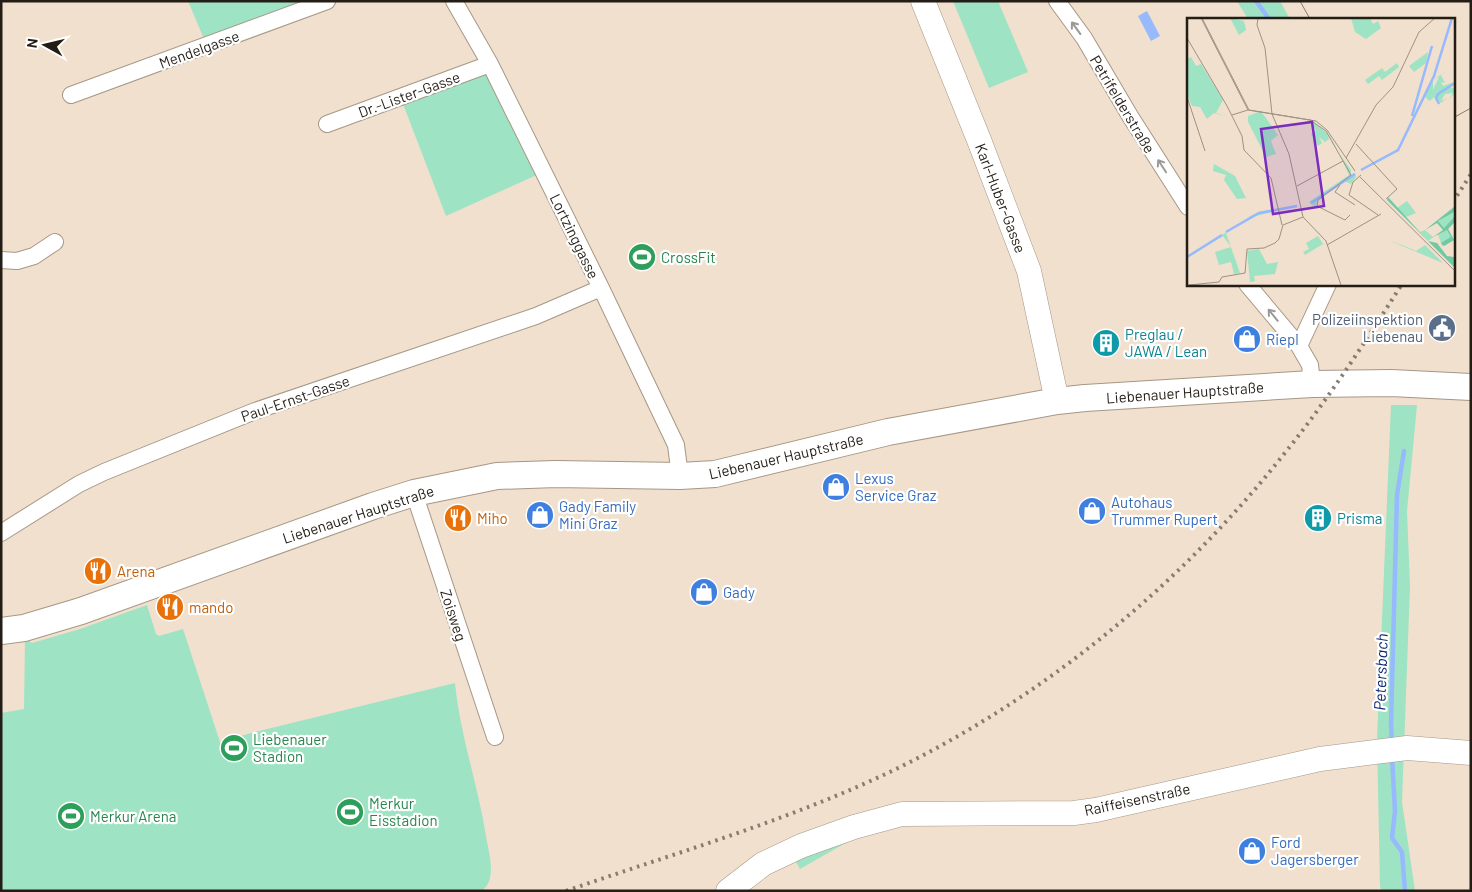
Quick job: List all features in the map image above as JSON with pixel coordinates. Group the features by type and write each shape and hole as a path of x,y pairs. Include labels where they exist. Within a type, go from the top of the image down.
{"main road":[{"name":"Liebenauer Hauptstraße","path":"1,631 24,628 81,611 364,509 414,493 497,476 556,474 680,476 715,474 888,432 1056,401 1312,384 1391,383 1471,387"}],"street":[{"name":"Mendelgasse","path":"71,94 327,1"},
{"name":"Lortzinggasse","path":"454,1 490,64 676,445 680,476"},
{"name":"Karl-Huber-Gasse","path":"923,1 1029,271 1056,401"},
{"name":"Petrifelderstraße","path":"1057,1 1084,38 1130,116 1187,205"},
{"name":"Dr.-Lister-Gasse","path":"327,124 490,64"},
{"path":"5,258 18,261 34,256 55,242"},
{"path":"1248,285 1299,346 1310,365 1312,384"},
{"path":"1299,346 1328,285"},
{"name":"Paul-Ernst-Gasse","path":"1,533 79,484 255,410 536,316 601,288"},
{"name":"Zoisweg","path":"414,493 495,737"},
{"name":"Raiffeisenstraße","path":"728,891 763,864 801,846 854,827 902,814 1074,813 1320,759 1407,748 1471,753"}],"green space":[{"path":"188,1 327,1 207,46"},
{"path":"953,1 998,1 1028,72 989,88"},
{"path":"1237,1 1280,1 1289,18 1247,18"},
{"path":"477,74 490,75 539,174 446,216 403,104"},
{"path":"1391,405 1417,405 1407,511 1410,586 1402,802 1415,891 1381,891 1380,886 1377,739"},
{"name":"Liebenauer Stadion","path":"147,605 156,634 159,636 183,629 220,742 455,683 461,722 483,817 490,857 490,878 485,888 482,891 1,891 1,713 24,709 25,638 32,643 80,629"},
{"path":"856,837 800,869 795,860"}],"water":[{"path":"1147,11 1160,36 1151,41 1138,16"}],"waterway":[{"name":"Petersbach","path":"1256,1 1268,18"},
{"name":"Petersbach","path":"1392,744 1397,495 1404,451"},
{"name":"Petersbach","path":"1392,757 1395,811 1392,838 1402,852 1405,891"}],"tram line":[{"path":"1300,1 1309,18"},
{"path":"1454,117 1471,108"}],"railway":[{"path":"1454,200 1471,174"},
{"path":"566,891 731,836 852,789 892,771 947,742 1001,710 1053,674 1151,596 1240,507 1313,417 1359,351 1401,285"}],"place":[{"name":"CrossFit","path":"642,257"},
{"name":"Polizeiinspektion Liebenau","path":"1442,328"},
{"name":"Riepl","path":"1247,339"},
{"name":"Preglau / JAWA / Lean","path":"1106,343"},
{"name":"Lexus Service Graz","path":"836,487"},
{"name":"Autohaus Trummer Rupert","path":"1092,511"},
{"name":"Gady Family Mini Graz","path":"540,515"},
{"name":"Miho","path":"458,518"},
{"name":"Prisma","path":"1318,518"},
{"name":"Arena","path":"98,571"},
{"name":"Gady","path":"704,592"},
{"name":"mando","path":"170,607"},
{"name":"Liebenauer Stadion","path":"234,748"},
{"name":"Merkur Eisstadion","path":"350,812"},
{"name":"Merkur Arena","path":"71,816"},
{"name":"Ford Jagersberger","path":"1252,851"}]}
